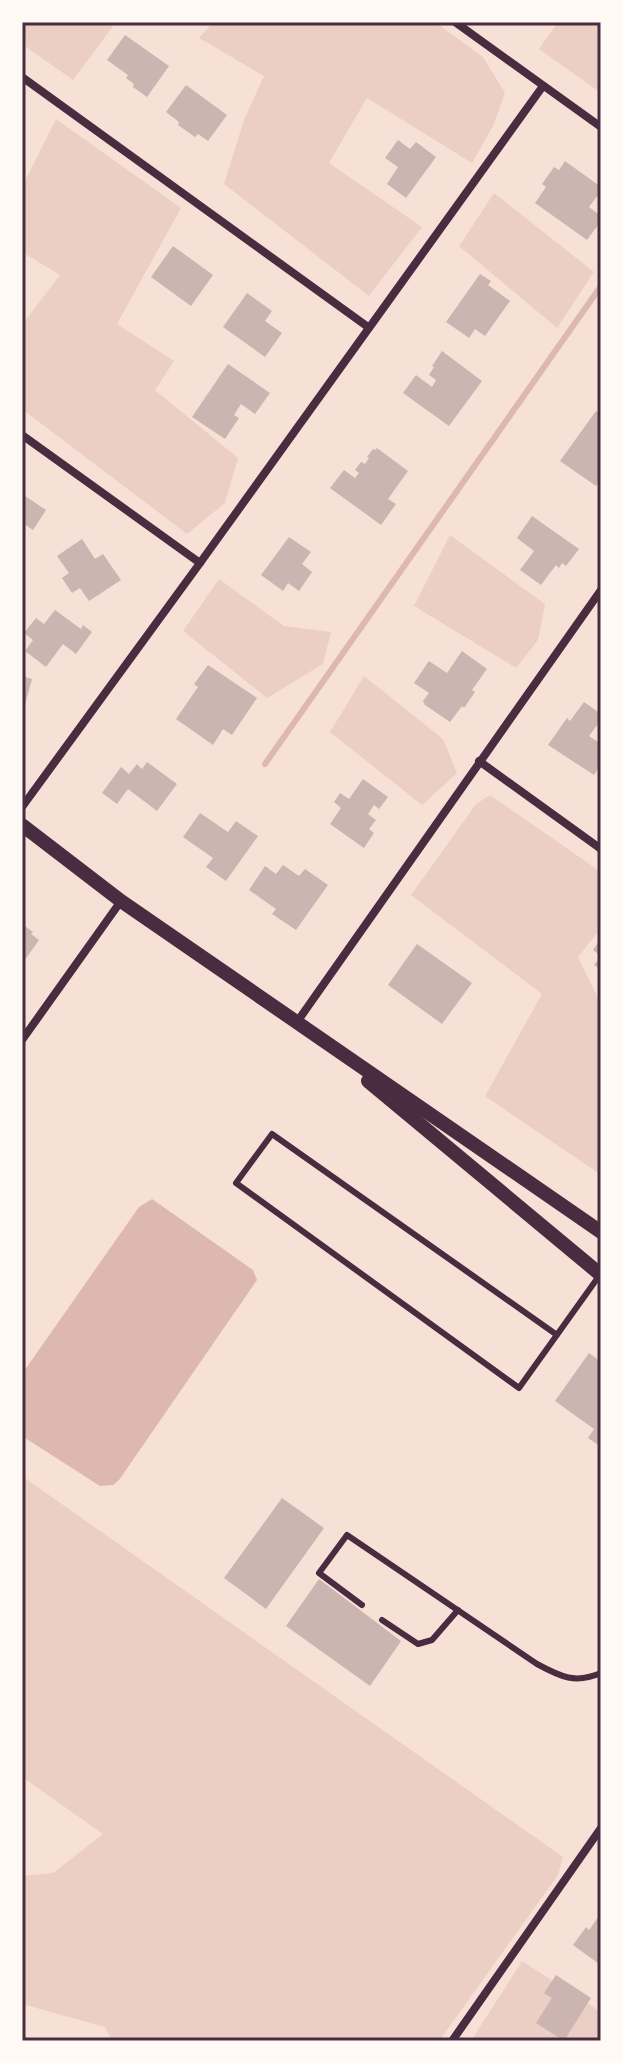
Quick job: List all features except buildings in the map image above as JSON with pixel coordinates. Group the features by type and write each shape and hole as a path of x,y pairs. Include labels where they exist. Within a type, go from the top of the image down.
{"street":[{"path":"455,22 601,127"},
{"path":"22,77 368,327"},
{"path":"22,807 543,86"},
{"path":"22,435 200,563"},
{"path":"297,1022 601,590"},
{"path":"479,761 601,849"},
{"path":"22,825 121,901 601,1232"},
{"path":"22,1040 121,901"},
{"path":"297,1022 601,1274"},
{"path":"452,2041 601,1828"}],"lane":[{"path":"557,1335 272,1134 236,1183 519,1388 601,1274"},
{"path":"362,1605 319,1573 347,1535 537,1664 564,1678 588,1679 601,1673"},
{"path":"382,1620 418,1644 432,1640 458,1610"}],"shaded area":[{"path":"22,22 116,22 73,80 22,44"},
{"path":"213,22 435,22 483,57 505,93 493,126 472,163 367,98 329,163 422,227 369,296 224,184 244,120 264,76 199,38"},
{"path":"558,22 601,22 601,93 539,49"},
{"path":"56,119 181,208 117,324 174,361 155,390 238,458 225,503 187,534 22,409 22,325 60,275 22,252 22,187"},
{"path":"494,193 594,272 557,328 459,246"},
{"path":"450,535 545,604 538,640 516,668 414,606"},
{"path":"219,579 284,626 331,632 323,664 267,698 183,631"},
{"path":"364,676 443,739 457,773 422,805 330,732"},
{"path":"490,795 601,872 601,928 578,957 601,1001 601,1175 485,1096 542,994 411,895 476,804"},
{"path":"152,1199 253,1270 257,1280 119,1480 113,1485 100,1486 22,1436 22,1374 139,1207"},
{"path":"22,1476 563,1857 558,1875 439,2041 112,2041 105,2027 22,2004 22,1876 53,1873 103,1834 22,1777"},
{"path":"522,1961 601,2012 601,2041 471,2041"}],"waterway":[{"path":"265,764 601,286"}]}
